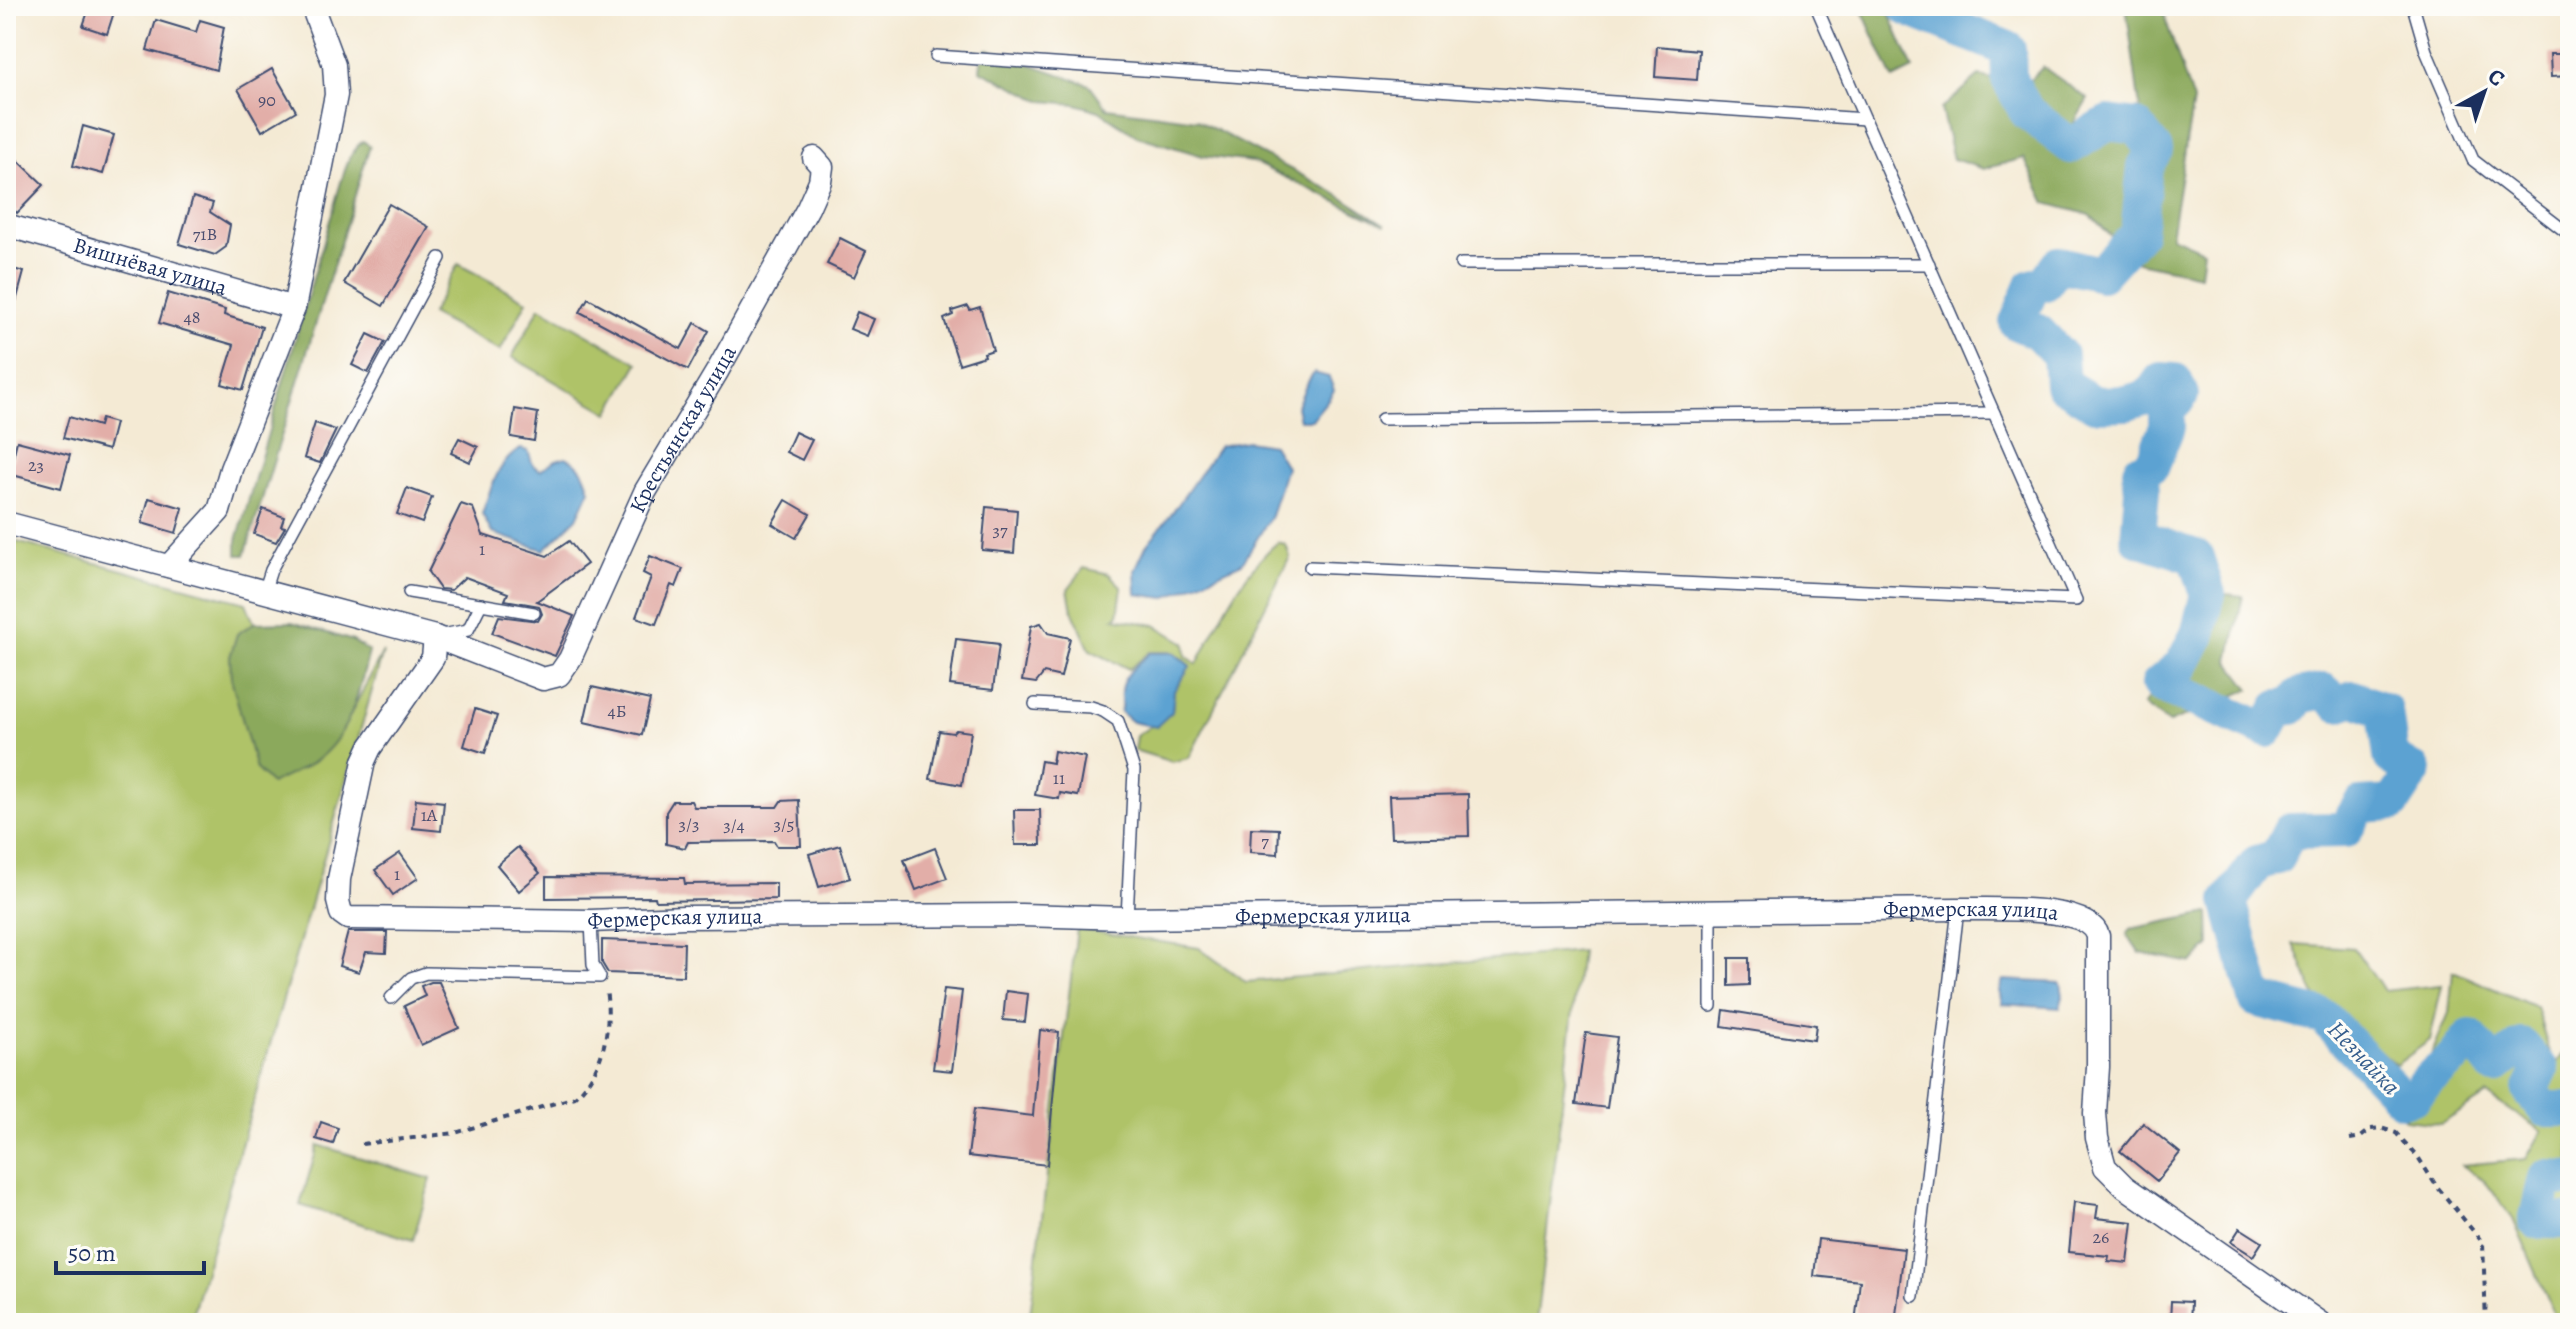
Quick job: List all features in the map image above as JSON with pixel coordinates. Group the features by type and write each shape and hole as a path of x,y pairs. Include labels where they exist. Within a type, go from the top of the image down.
{"street":[{"path":"169,566 219,511 231,469 294,308 336,95 334,65 312,6"},
{"name":"Крестьянская улица","path":"435,637 543,679 559,675 570,659 645,492 718,370 808,208 820,181 822,167 814,158"},
{"name":"Вишнёвая улица","path":"6,225 294,308"},
{"path":"6,523 435,637"},
{"name":"Фермерская улица","path":"435,637 433,658 364,761 339,879 338,901 341,913 348,918 591,921 684,917 1021,915 1127,918 1958,909 2066,913 2084,919 2097,930 2100,950 2095,1113 2099,1151 2105,1167 2132,1192 2320,1323"}],"lane":[{"path":"1310,567 2076,600 1816,6"},
{"path":"2413,6 2426,51 2473,160 2570,235"},
{"path":"936,56 1865,119"},
{"path":"264,592 271,570 440,258"},
{"path":"1461,264 1929,264"},
{"path":"1382,419 1994,413"},
{"path":"409,592 534,613"},
{"path":"435,637 468,630 481,604"},
{"path":"1035,704 1091,707 1103,711 1119,724 1134,770 1127,918"},
{"path":"1913,1296 1958,909"},
{"path":"1711,912 1711,1006"},
{"path":"591,921 593,965 600,977"},
{"path":"391,998 411,978 426,973 600,977"}],"path":[{"path":"362,1144 455,1133 575,1097 587,1086 595,1071 607,1031 606,989 600,977"},
{"path":"2350,1139 2361,1137 2371,1129 2381,1128 2396,1133 2483,1243 2486,1323"}],"green space":[{"path":"1860,6 1886,6 1913,69 1893,79"},
{"path":"2126,6 2161,6 2193,101 2171,236 2203,250 2200,275 2138,262 2090,215 2046,203 2024,158 1984,169 1953,159 1941,109 1979,76 2024,86 2043,67 2088,99 2074,123 2140,109"},
{"path":"988,49 1090,85 1107,108 1197,120 1332,191 1386,225 1253,162 1203,156 1137,136 1099,111 1076,104 1042,101 980,70 982,54"},
{"path":"363,141 370,146 245,555 237,555 237,540 341,182 352,154"},
{"path":"458,264 527,301 500,351 431,314"},
{"path":"540,307 638,363 609,413 512,357"},
{"path":"6,539 246,603 254,623 237,634 239,706 248,737 316,760 340,734 383,652 190,1323 6,1323"},
{"path":"1278,542 1286,545 1290,557 1189,758 1172,762 1134,750 1136,736 1172,712 1174,691 1190,666 1174,652 1150,652 1129,669 1090,650 1072,610 1068,589 1084,568 1109,574 1122,587 1118,616 1114,618 1155,625 1185,643 1186,656 1197,664 1241,584"},
{"path":"2227,594 2243,596 2229,661 2250,689 2169,723 2143,705"},
{"path":"292,622 353,641 369,652 352,711 337,738 315,761 271,784 256,769 231,678 230,657 237,634 254,623"},
{"path":"2209,913 2210,945 2192,963 2140,953 2127,934 2130,929"},
{"path":"1077,929 1199,948 1246,982 1580,951 1536,1323 1029,1323"},
{"path":"2294,944 2354,948 2384,991 2442,985 2430,1040 2396,1065 2315,996"},
{"path":"2453,971 2536,1007 2554,1066 2570,1045 2570,1323 2558,1323 2513,1219 2484,1180 2462,1165 2526,1159 2542,1131 2487,1095 2441,1124 2404,1120 2449,1013"},
{"path":"318,1145 431,1179 413,1240 300,1205"}],"water":[{"path":"1314,373 1329,377 1334,390 1312,420 1299,420 1296,407"},
{"path":"1247,441 1273,445 1286,467 1271,516 1242,563 1165,598 1136,594 1135,570 1146,546 1219,446"},
{"path":"521,449 528,451 533,465 540,470 566,457 582,470 590,490 577,518 544,550 492,533 482,514 501,468"},
{"path":"1150,653 1174,653 1190,666 1174,691 1172,712 1156,727 1132,722 1120,712 1124,680"},
{"path":"2003,980 2061,983 2063,996 2060,1008 2002,1004 1999,991"}],"building":[{"path":"90,6 116,6 107,34 83,26"},
{"path":"156,20 196,32 200,20 224,27 216,70 147,50"},
{"path":"1657,46 1699,50 1697,80 1655,77"},
{"path":"2550,54 2570,54 2570,76 2551,77"},
{"path":"272,69 296,111 262,131 238,89"},
{"path":"83,126 114,135 103,174 73,166"},
{"path":"6,149 44,185 17,213 6,203"},
{"path":"193,197 213,203 210,212 230,225 226,247 215,255 179,244"},
{"path":"389,204 429,227 383,306 344,283"},
{"path":"840,238 866,251 854,277 827,264"},
{"path":"6,267 24,272 11,320 6,320"},
{"path":"168,293 225,310 224,315 262,327 243,390 222,384 234,345 159,323"},
{"path":"588,298 681,349 695,323 709,331 688,370 580,312"},
{"path":"968,306 970,310 980,307 993,350 984,353 985,356 959,364 944,319 953,315 952,311"},
{"path":"857,312 874,319 867,336 850,329"},
{"path":"368,334 385,342 368,373 352,365"},
{"path":"515,409 538,413 534,441 511,437"},
{"path":"69,417 99,426 101,419 115,423 108,450 63,438"},
{"path":"315,423 336,430 320,463 304,458"},
{"path":"795,432 812,440 802,460 786,452"},
{"path":"459,438 478,447 470,462 451,453"},
{"path":"17,441 70,455 61,488 9,474"},
{"path":"407,488 432,497 422,523 397,514"},
{"path":"149,498 183,508 176,533 142,523"},
{"path":"786,500 810,514 796,538 772,524"},
{"path":"461,504 473,508 483,535 547,556 569,541 587,564 537,601 574,616 555,656 492,633 499,616 538,621 542,614 539,606 505,600 508,593 465,577 451,590 440,589 428,572"},
{"path":"986,507 1017,510 1014,553 982,550"},
{"path":"263,509 284,517 281,526 285,527 276,542 254,534"},
{"path":"650,556 683,569 676,587 671,585 656,624 636,617 651,577 643,573"},
{"path":"1041,623 1048,633 1070,638 1061,677 1044,673 1036,683 1022,681 1031,626"},
{"path":"956,639 999,644 993,690 950,685"},
{"path":"592,687 650,700 642,735 584,722"},
{"path":"475,709 497,716 485,753 464,746"},
{"path":"956,730 971,732 962,785 930,779 939,731 953,733"},
{"path":"1054,751 1085,757 1078,796 1060,793 1059,799 1035,795 1041,761 1052,763"},
{"path":"1468,794 1469,836 1391,838 1389,796"},
{"path":"416,799 444,802 441,831 413,828"},
{"path":"799,800 801,846 777,846 774,841 688,842 685,848 666,844 666,812 673,801 691,801 694,807 777,807 781,801"},
{"path":"1014,810 1040,810 1041,845 1015,845"},
{"path":"1251,828 1279,829 1278,854 1250,852"},
{"path":"840,845 850,878 819,887 809,854"},
{"path":"518,847 540,873 519,891 497,865"},
{"path":"935,848 947,878 916,890 904,860"},
{"path":"400,853 418,878 393,895 375,870"},
{"path":"546,877 684,878 685,884 776,883 776,899 656,901 655,897 546,898"},
{"path":"348,932 387,932 386,953 366,952 359,972 339,966"},
{"path":"602,940 684,943 683,976 608,973 602,963"},
{"path":"1729,958 1749,958 1749,985 1729,986"},
{"path":"439,982 459,1028 421,1045 404,1006 425,996 421,986"},
{"path":"944,989 962,991 952,1071 933,1069"},
{"path":"1006,991 1028,994 1025,1022 1003,1020"},
{"path":"1724,1010 1816,1025 1814,1040 1722,1026"},
{"path":"1040,1030 1059,1032 1047,1165 968,1156 974,1109 1033,1116"},
{"path":"1586,1033 1617,1037 1607,1108 1576,1104"},
{"path":"321,1122 338,1128 333,1144 316,1139"},
{"path":"2143,1123 2180,1153 2157,1181 2120,1151"},
{"path":"2074,1202 2098,1205 2096,1218 2133,1222 2128,1263 2108,1261 2109,1256 2069,1252"},
{"path":"2240,1228 2262,1242 2253,1256 2231,1242"},
{"path":"1818,1239 1904,1249 1895,1323 1855,1323 1860,1281 1814,1276"},
{"path":"2171,1301 2191,1302 2190,1323 2170,1323"}],"waterway":[{"name":"Незнайка","path":"1907,6 2008,49 2009,79 2027,112 2071,146 2108,123 2137,127 2155,150 2145,166 2138,233 2101,274 2059,264 2045,283 2032,287 2017,323 2038,332 2060,355 2062,384 2095,404 2127,403 2150,396 2161,380 2175,381 2181,395 2167,410 2167,427 2152,465 2140,470 2142,491 2138,538 2196,557 2208,594 2198,634 2182,665 2159,684 2267,730 2279,708 2292,707 2299,696 2324,691 2338,704 2353,698 2385,711 2391,757 2414,771 2393,803 2360,805 2345,830 2290,831 2277,857 2257,863 2229,901 2256,999 2324,1017 2403,1100 2414,1097 2429,1079 2454,1058 2470,1037 2494,1067 2522,1046 2541,1069 2530,1091 2545,1109 2570,1109"},
{"name":"Незнайка","path":"2570,1179 2546,1178 2536,1221 2570,1221"}]}
